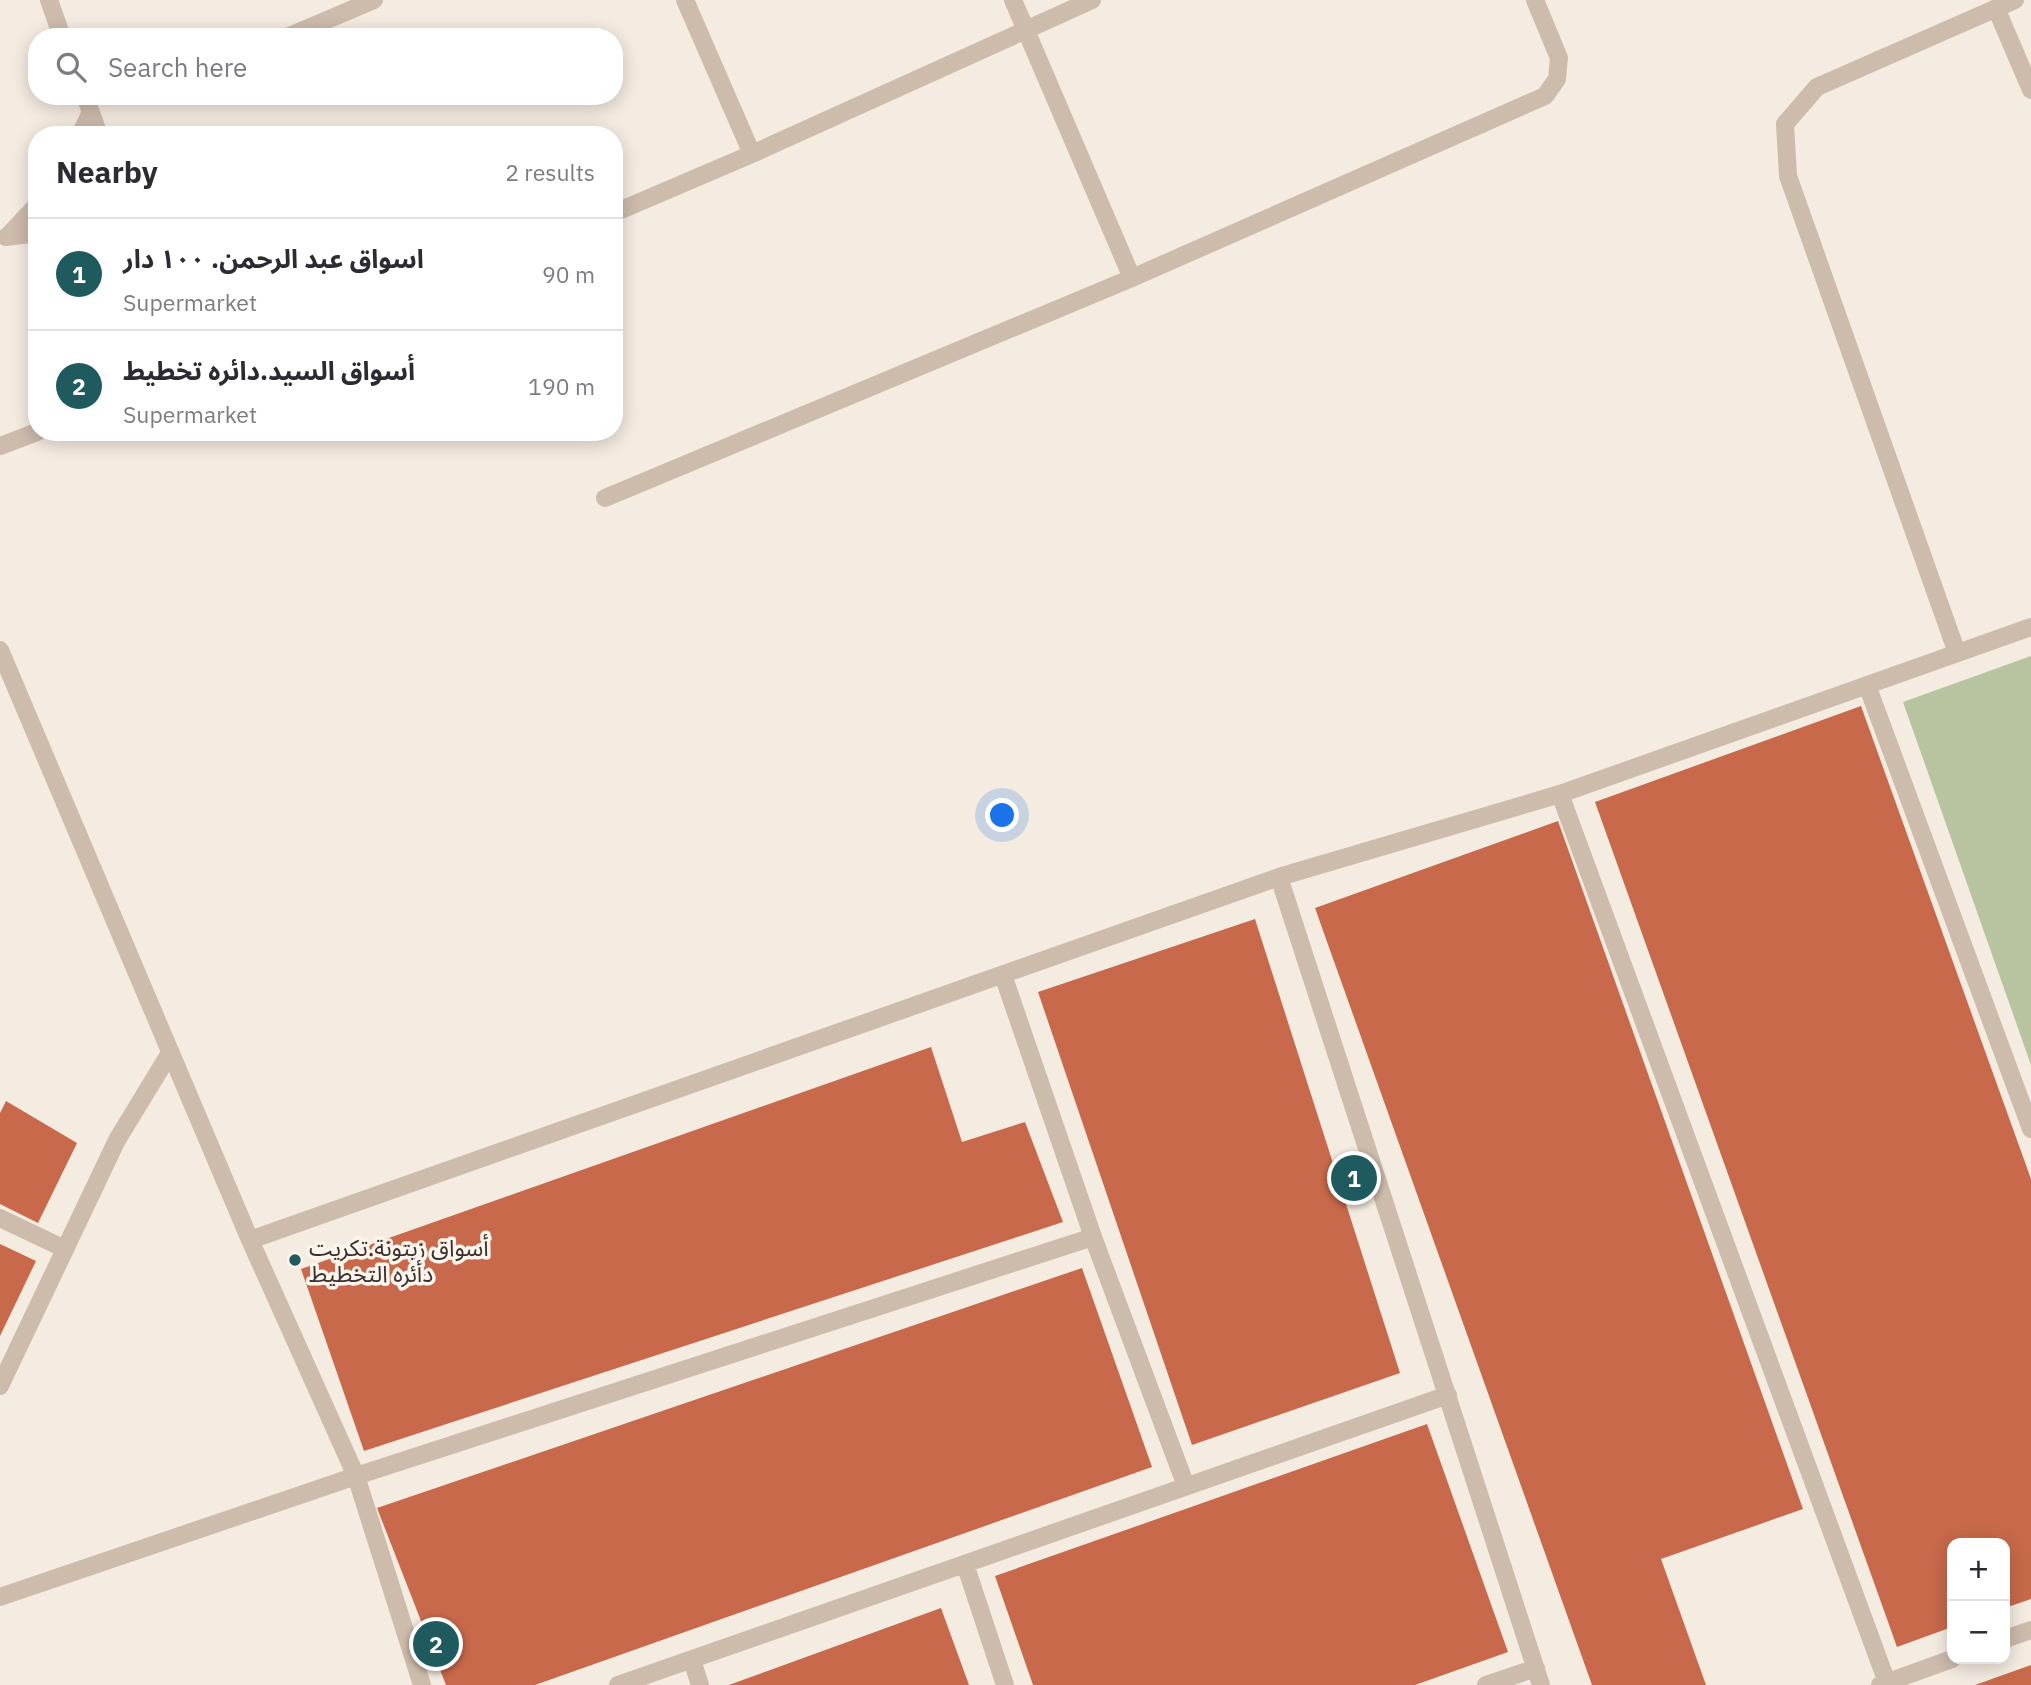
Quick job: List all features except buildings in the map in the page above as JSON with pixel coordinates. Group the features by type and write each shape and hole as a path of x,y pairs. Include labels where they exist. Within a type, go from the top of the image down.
{"street":[{"path":"48,0 59,28"},
{"path":"308,28 374,0"},
{"path":"685,0 752,154"},
{"path":"1013,0 1132,278"},
{"path":"623,209 1093,0"},
{"path":"605,498 1132,278 1545,96 1557,79 1559,58 1535,0"},
{"path":"1957,653 1788,176 1785,124 1816,87 2015,0"},
{"path":"1996,8 2031,90"},
{"path":"82,126 88,105"},
{"path":"88,105 96,126"},
{"path":"4,238 28,214"},
{"path":"4,238 28,234"},
{"path":"0,446 28,435"},
{"path":"250,1240 1279,877 1560,794 2031,627"},
{"path":"0,650 250,1240 356,1475 422,1685"},
{"path":"1867,685 2031,1129"},
{"path":"1560,794 1885,1684 1947,1661"},
{"path":"1279,877 1538,1677 1486,1685"},
{"path":"1003,975 1093,1237 1186,1486"},
{"path":"0,1386 117,1140 170,1053"},
{"path":"0,1218 65,1249"},
{"path":"0,1597 356,1475 1093,1237"},
{"path":"618,1685 1448,1395"},
{"path":"965,1564 1005,1685"},
{"path":"2010,1637 2031,1630"},
{"path":"692,1660 700,1685"}],"green space":[{"path":"2031,656 2031,1065 1903,702"}],"place":[{"name":"اسواق عبد الرحمن. ١٠٠ دار","path":"1354,1178"},
{"name":"أسواق زيتونة.تكريت دأئره التخطيط","path":"295,1260"},
{"name":"أسواق السيد.دائره تخطيط","path":"436,1644"}]}
